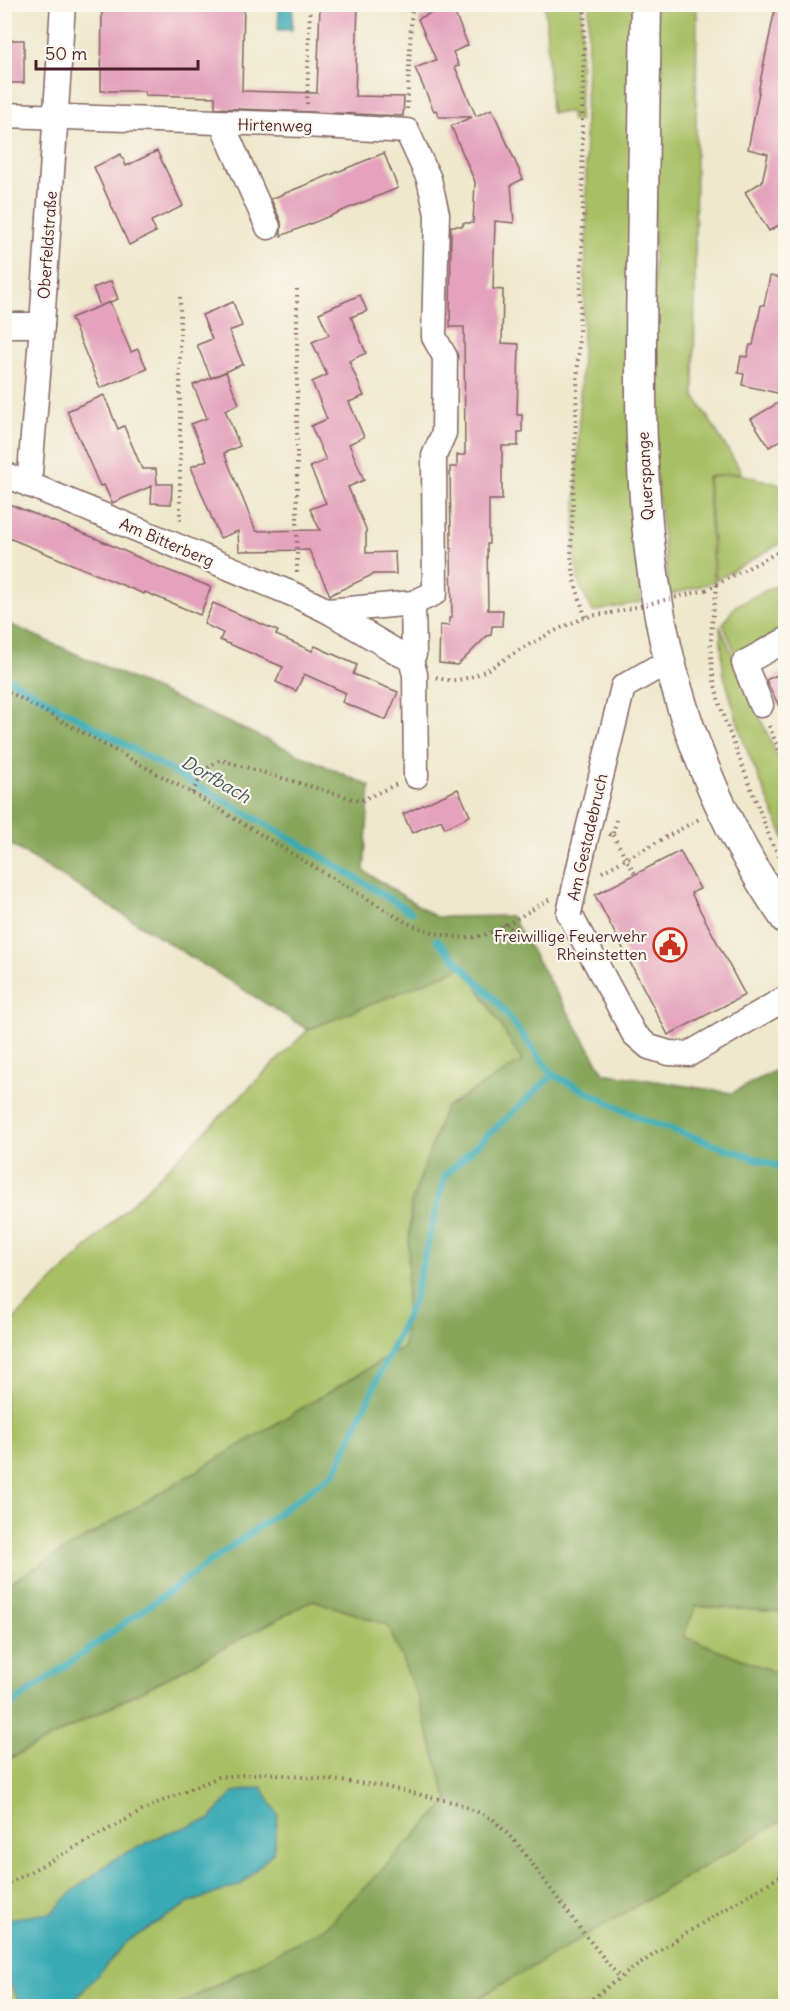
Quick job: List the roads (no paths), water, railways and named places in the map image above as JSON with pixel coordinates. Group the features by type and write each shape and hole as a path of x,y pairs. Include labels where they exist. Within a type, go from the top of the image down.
{"main road":[{"name":"Querspange","path":"646,4 641,334 643,468 657,605 689,727 726,820 786,919"}],"street":[{"name":"Oberfeldstraße","path":"29,484 63,4"},
{"name":"Hirtenweg","path":"4,115 306,125 406,131 429,179 437,214 434,337 445,357 444,433 434,456 435,593 413,603"},
{"path":"222,124 268,227"},
{"path":"4,325 42,325"},
{"name":"Am Bitterberg","path":"4,474 297,596 328,610 402,655 410,657"},
{"path":"413,603 414,654 410,657 415,674 416,776"},
{"name":"Am Bitterberg","path":"328,610 413,603"},
{"path":"761,705 744,663 786,640"},
{"name":"Am Gestadebruch","path":"671,664 656,668 623,687 583,850 561,906 634,1034 649,1047 669,1053 689,1054 786,999"}],"water":[{"path":"279,5 293,5 292,30 278,30"},
{"path":"262,1787 278,1815 273,1852 242,1884 189,1903 128,1941 75,2000 64,2006 21,2006 5,1973 5,1919 52,1913 72,1892 114,1859 167,1833 209,1820 234,1792"}],"waterway":[{"name":"Dorfbach","path":"4,676 306,847 411,912"},
{"path":"437,940 498,1003 553,1075 644,1120 786,1169"},
{"path":"4,1710 335,1472 413,1302 445,1175 553,1075"}],"place":[{"name":"Freiwillige Feuerwehr Rheinstetten","path":"670,945"}]}
